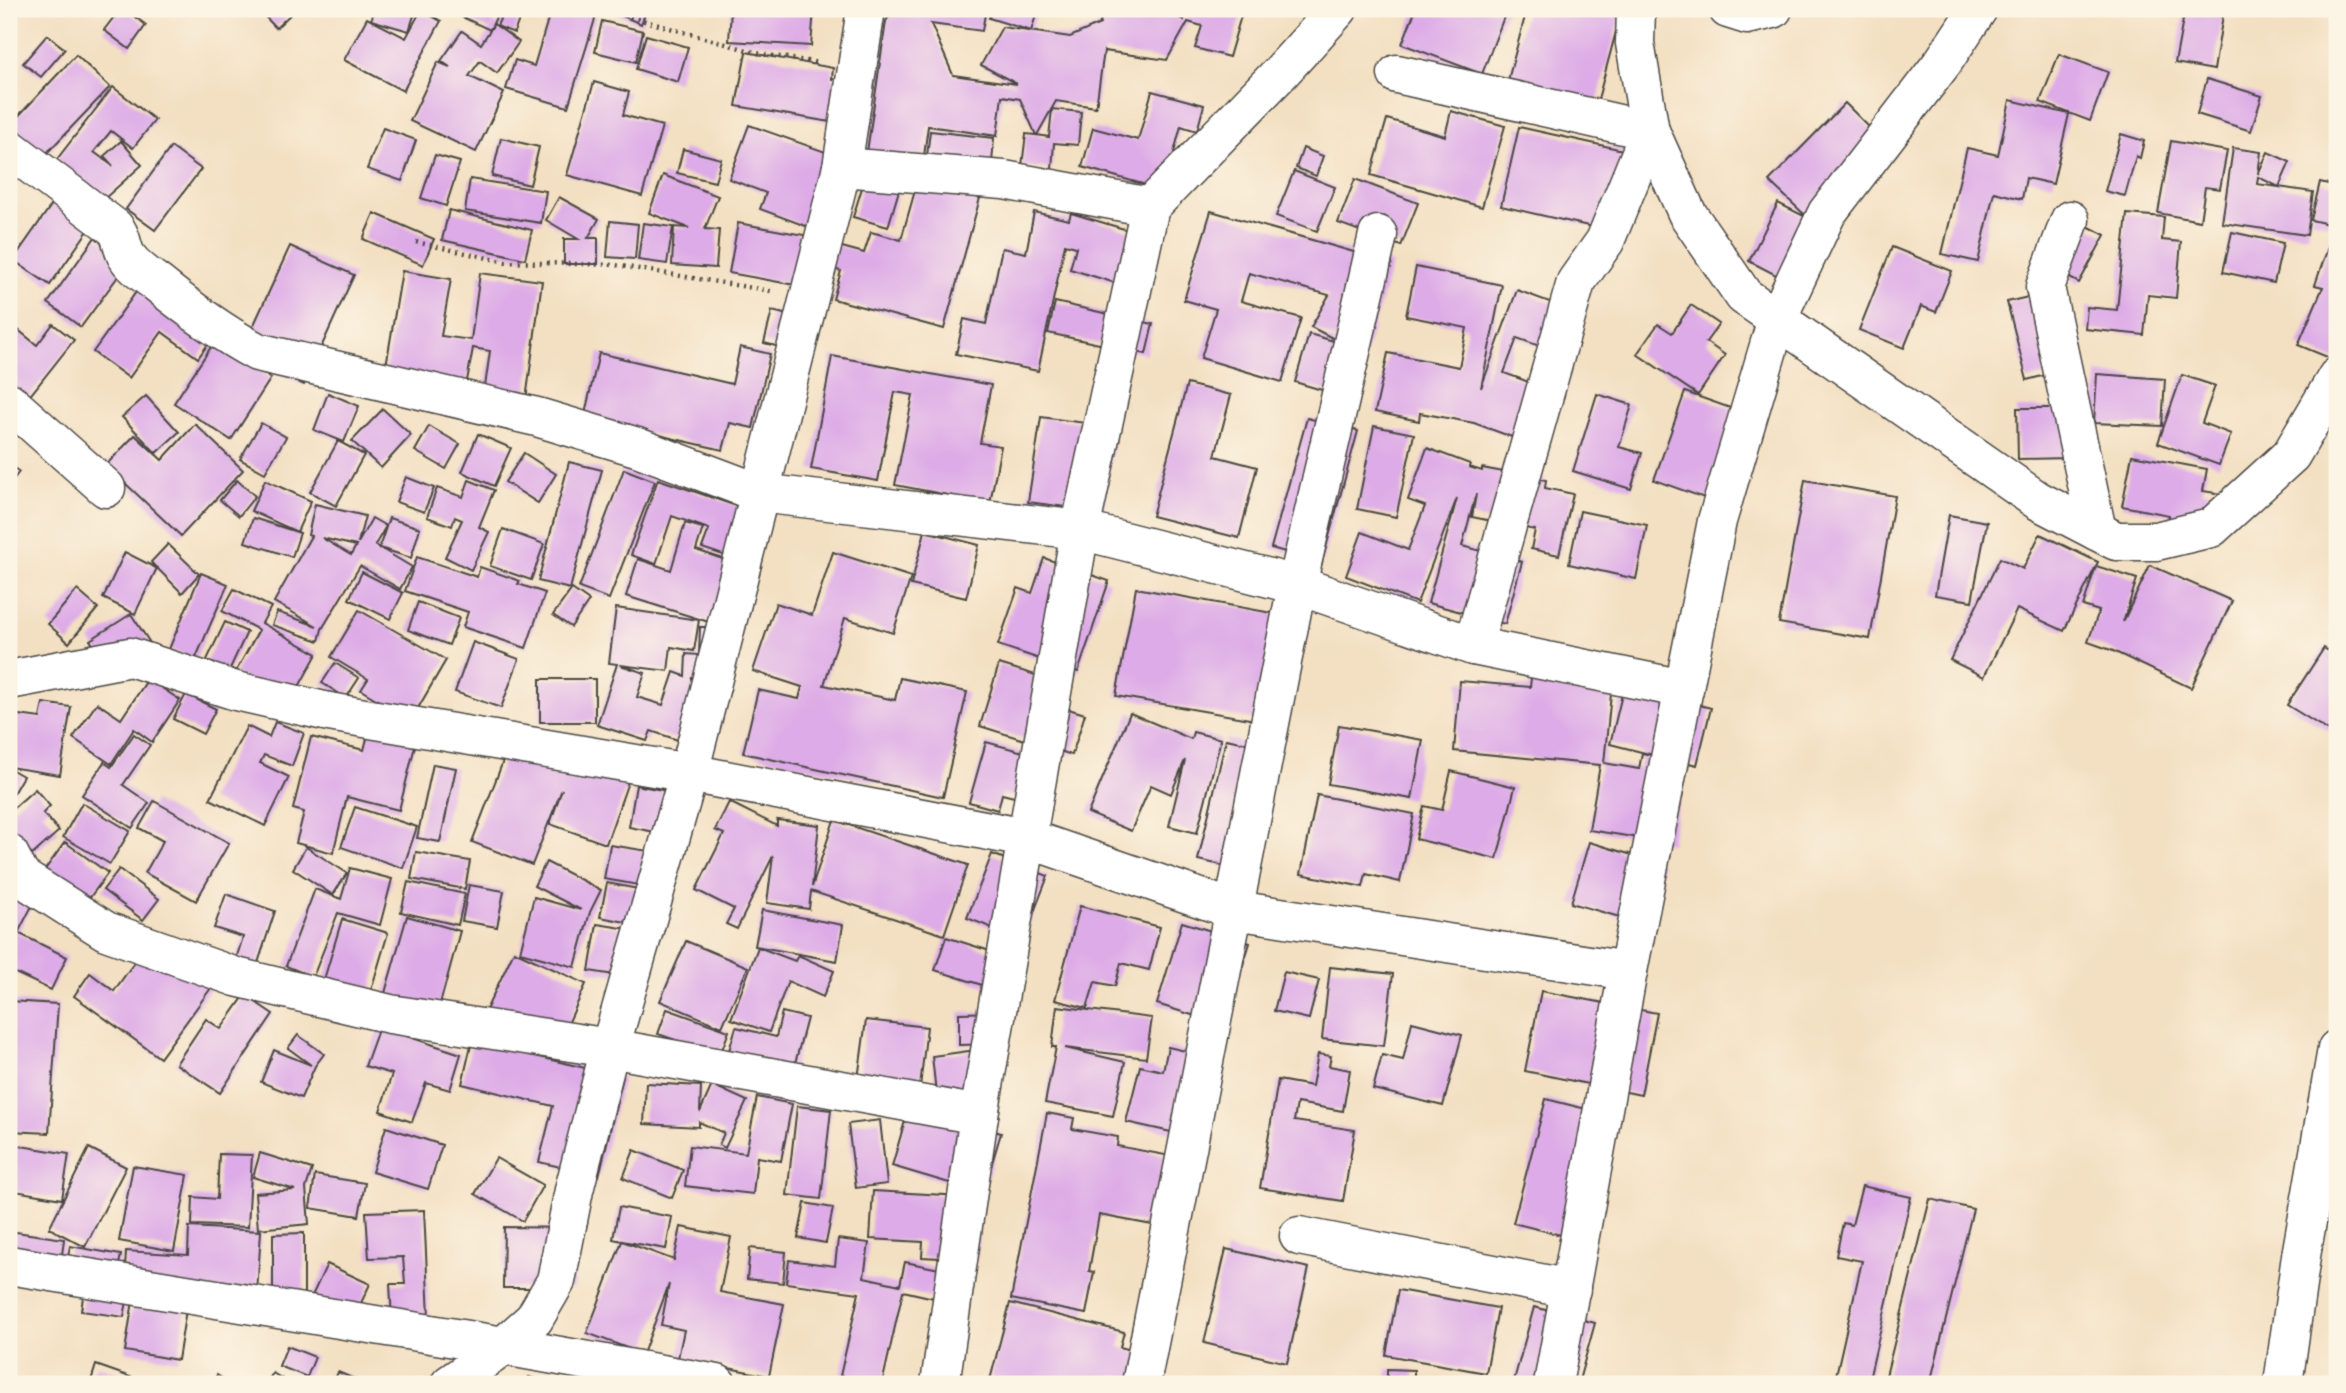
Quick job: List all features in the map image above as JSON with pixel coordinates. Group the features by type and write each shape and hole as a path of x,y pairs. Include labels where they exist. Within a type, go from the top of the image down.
{"street":[{"path":"454,1381 504,1346 534,1319 556,1281 574,1190 610,1048 689,773 842,167 866,9"},
{"path":"940,1384 979,1115 1080,530 1150,207 1338,9"},
{"path":"1636,9 1635,43 1650,131 1687,213 1744,296 2037,500 2116,541 2156,541 2211,528 2291,455 2337,377"},
{"path":"1728,9 1747,15 1773,9"},
{"path":"1553,1384 1628,971 1717,521 1777,319 1826,213 1943,62 1978,9"},
{"path":"1398,74 1650,131"},
{"path":"1473,646 1576,282 1605,241 1650,131"},
{"path":"9,148 115,228 133,265 197,316 257,352 537,417 637,447 759,493 1080,530 1297,585 1473,646 1684,689"},
{"path":"842,167 1004,180 1150,207"},
{"path":"2070,220 2045,287 2097,531"},
{"path":"1141,1384 1297,585 1378,235"},
{"path":"9,402 106,488"},
{"path":"9,680 130,657 236,691 329,712 689,773 1026,838 1235,910 1628,971"},
{"path":"9,854 21,877 106,931 236,977 390,1014 610,1048 979,1115"},
{"path":"2283,1384 2301,1256 2337,1049"},
{"path":"1299,1236 1571,1289"},
{"path":"9,1265 718,1384"},
{"path":"454,1381 458,1339"}],"path":[{"path":"603,9 761,54 857,69"},
{"path":"415,242 506,262 615,265 809,297"}],"building":[{"path":"120,9 146,25 129,49 104,30"},
{"path":"258,9 296,9 276,28"},
{"path":"375,9 416,9 409,31 371,20"},
{"path":"445,9 500,9 490,30"},
{"path":"504,9 523,9 514,33 497,26"},
{"path":"551,9 572,9 596,16 568,107 506,89 515,60 534,66"},
{"path":"606,9 647,9 641,24"},
{"path":"731,9 814,9 811,46 729,41"},
{"path":"915,9 986,9 982,31 931,24 953,75 1017,84 981,65 1002,27 1070,37 1100,24 1102,9 1163,9 1184,20 1187,9 1243,9 1229,57 1195,48 1202,26 1188,22 1167,60 1104,51 1096,107 1056,101 1037,135 1049,137 1052,109 1081,112 1078,145 1054,143 1052,169 1022,166 1026,134 1036,135 1020,99 1002,96 997,136 928,126 924,156 866,159 886,21 892,12 912,14"},
{"path":"992,9 1038,9 1031,31 989,18"},
{"path":"1416,9 1507,9 1482,74 1402,44"},
{"path":"1527,9 1622,9 1593,118 1504,95"},
{"path":"2185,9 2224,9 2214,70 2175,63"},
{"path":"421,10 441,21 403,91 344,60 367,18 406,38"},
{"path":"602,21 643,31 636,62 595,52"},
{"path":"494,24 519,42 497,73 480,61 469,76 504,93 476,152 410,121 438,62 450,67 441,61 462,31 481,44"},
{"path":"47,35 65,49 41,77 23,63"},
{"path":"646,35 688,47 678,82 636,69"},
{"path":"746,52 833,68 832,79 855,83 848,125 736,106"},
{"path":"2059,54 2108,72 2090,121 2040,102"},
{"path":"76,55 110,87 43,157 9,126"},
{"path":"2207,79 2262,96 2251,131 2197,114"},
{"path":"594,82 629,92 623,115 662,126 642,196 567,175"},
{"path":"113,87 155,120 133,148 111,131 94,152 113,166 104,156 121,141 142,165 104,199 54,163"},
{"path":"1152,91 1204,105 1197,131 1181,126 1164,190 1082,167 1093,128 1138,140"},
{"path":"2010,100 2069,114 2053,184 2026,178 2022,199 1994,192 1978,262 1942,254 1967,148 1998,155"},
{"path":"1845,103 1896,154 1825,227 1805,290 1749,261 1778,203 1808,218 1769,181"},
{"path":"1451,111 1505,126 1482,207 1371,175 1387,119 1445,136"},
{"path":"749,125 837,156 811,228 760,209 766,193 729,179"},
{"path":"1519,127 1623,150 1606,230 1501,206"},
{"path":"383,128 416,140 402,181 367,169"},
{"path":"930,131 994,138 992,163 927,156"},
{"path":"2121,134 2144,141 2140,158 2136,156 2125,196 2105,191"},
{"path":"501,138 539,147 530,185 492,176"},
{"path":"2171,141 2227,151 2220,189 2205,187 2200,221 2158,213"},
{"path":"171,147 201,169 155,230 126,209"},
{"path":"1303,148 1323,156 1316,176 1296,168"},
{"path":"2233,148 2261,152 2258,174 2268,152 2290,162 2279,187 2258,177 2257,184 2313,192 2307,235 2222,223"},
{"path":"683,149 721,159 715,182 677,173"},
{"path":"435,155 460,162 446,206 421,198"},
{"path":"1294,171 1335,187 1317,231 1276,216"},
{"path":"663,175 718,196 705,229 719,230 716,268 672,265 674,227 689,228 649,213"},
{"path":"865,178 900,187 888,227 853,217"},
{"path":"470,179 546,191 541,223 465,211"},
{"path":"1355,179 1418,203 1401,246 1338,223"},
{"path":"918,180 980,198 944,329 833,299 841,271 824,267 831,244 864,253 871,232 901,240"},
{"path":"2320,182 2337,186 2337,226 2311,220"},
{"path":"57,197 94,222 50,285 13,260"},
{"path":"559,197 599,219 588,238 598,238 598,264 564,264 564,239 578,239 546,220"},
{"path":"449,210 532,230 525,259 442,240"},
{"path":"1211,211 1392,263 1352,399 1295,382 1309,334 1344,344 1311,327 1329,295 1249,273 1241,301 1301,318 1282,382 1201,358 1216,309 1184,300"},
{"path":"1034,212 1069,220 1071,213 1154,238 1138,290 1070,269 1076,247 1065,244 1038,371 956,354 964,319 986,324 1002,248 1026,253"},
{"path":"374,213 434,239 423,265 363,239"},
{"path":"2127,214 2164,217 2162,240 2181,242 2176,298 2148,295 2144,335 2085,329 2087,307 2117,310"},
{"path":"610,221 638,224 635,259 607,257"},
{"path":"2078,221 2105,235 2079,283 2053,269"},
{"path":"643,223 673,227 667,264 638,260"},
{"path":"738,223 815,237 806,287 729,273"},
{"path":"2335,227 2337,361 2298,345 2323,287 2315,285"},
{"path":"2232,232 2283,243 2274,283 2223,272"},
{"path":"96,236 130,260 81,327 48,303"},
{"path":"290,246 354,275 304,385 279,373 251,331"},
{"path":"1892,247 1952,271 1936,312 1921,306 1904,348 1859,330"},
{"path":"1416,267 1502,285 1481,388 1517,290 1577,312 1562,354 1517,338 1504,373 1559,393 1539,447 1474,423 1420,413 1419,421 1375,412 1388,353 1459,367 1467,328 1406,316"},
{"path":"402,271 451,279 441,336 471,340 480,273 542,281 525,407 483,401 490,351 473,348 465,392 384,378"},
{"path":"144,281 216,333 198,358 162,332 129,378 93,352"},
{"path":"2041,294 2061,371 2027,380 2007,302"},
{"path":"1055,302 1153,324 1146,354 1048,333"},
{"path":"1691,305 1719,324 1706,342 1725,355 1698,395 1637,354 1658,324 1672,333"},
{"path":"772,311 800,318 792,350 764,343"},
{"path":"53,324 74,340 28,398 9,383 9,329 12,325 37,345"},
{"path":"215,341 271,378 231,440 174,403"},
{"path":"740,347 770,354 753,428 730,423 723,450 584,418 599,353 732,384"},
{"path":"832,356 991,385 980,443 1001,446 990,503 895,485 913,395 895,392 878,481 811,469"},
{"path":"2097,374 2165,379 2162,426 2094,423"},
{"path":"2182,375 2215,386 2202,423 2231,434 2219,465 2158,443"},
{"path":"1187,384 1231,395 1215,456 1257,467 1239,538 1152,516"},
{"path":"1685,392 1756,417 1724,505 1654,480"},
{"path":"328,393 359,406 344,442 314,430"},
{"path":"1597,394 1632,405 1619,447 1642,453 1631,489 1573,471"},
{"path":"146,396 179,432 156,453 122,417"},
{"path":"2017,408 2069,408 2069,458 2018,459"},
{"path":"383,409 411,435 381,468 352,441"},
{"path":"1041,417 1115,427 1103,512 1028,502"},
{"path":"1307,418 1358,431 1322,562 1271,548"},
{"path":"261,423 286,437 265,473 240,459"},
{"path":"195,424 243,470 181,536 106,465 135,435 162,460"},
{"path":"429,426 460,444 446,469 415,451"},
{"path":"1374,426 1414,434 1396,517 1357,509"},
{"path":"478,434 511,448 494,486 462,472"},
{"path":"338,441 364,455 336,506 310,492"},
{"path":"1427,448 1470,464 1469,467 1546,480 1545,488 1573,494 1559,555 1531,549 1535,530 1472,517 1476,494 1462,546 1522,562 1505,624 1428,603 1457,498 1417,603 1346,576 1362,532 1408,550 1425,506 1408,500"},
{"path":"524,453 556,474 538,503 505,482"},
{"path":"2132,455 2207,469 2203,491 2222,494 2213,540 2166,532 2169,515 2122,506"},
{"path":"569,462 602,470 570,589 538,581"},
{"path":"9,464 19,472 9,485"},
{"path":"624,469 655,481 609,599 579,588"},
{"path":"406,477 434,488 424,512 396,502"},
{"path":"658,479 754,512 738,560 702,548 709,529 672,516 656,564 631,555"},
{"path":"237,480 255,496 239,516 220,500"},
{"path":"265,480 311,501 297,532 251,511"},
{"path":"469,480 494,490 479,527 489,532 471,570 445,557 462,520 455,517 452,526 427,517 437,488 463,497"},
{"path":"1805,480 1895,496 1870,639 1779,623"},
{"path":"315,504 365,516 358,543 372,518 386,526 375,545 379,548 389,518 420,528 411,558 380,548 412,567 400,589 360,566 322,629 319,641 272,625 277,612 317,626 274,602 311,536 308,535","holes":["322,538 356,546 351,555"]},
{"path":"1580,511 1647,525 1636,579 1569,564"},
{"path":"1949,515 1987,522 1972,601 1935,595"},
{"path":"253,518 300,533 292,557 245,542"},
{"path":"685,523 703,528 696,550 753,569 734,630 626,596 638,559 671,570"},
{"path":"503,529 544,544 531,580 490,566"},
{"path":"925,531 979,545 966,598 911,585"},
{"path":"2040,534 2098,562 2064,631 2017,609 1984,677 1950,660 2000,558 2023,569"},
{"path":"168,544 199,574 182,593 157,568 135,614 103,598 125,552 156,568 151,562"},
{"path":"833,552 911,577 893,633 845,618 824,685 895,700 900,678 967,692 943,797 743,753 758,690 799,699 802,687 753,671 776,603 812,615"},
{"path":"417,557 477,577 480,567 545,593 526,648 463,627 468,612 405,591"},
{"path":"1044,558 1109,581 1078,672 998,645 1018,588 1032,593"},
{"path":"2150,565 2232,601 2191,688 2088,642 2099,611 2083,606 2096,566 2137,579 2123,622"},
{"path":"362,572 403,593 390,619 349,599"},
{"path":"201,573 228,584 195,660 169,649"},
{"path":"1136,588 1305,619 1285,725 1116,696"},
{"path":"234,589 271,607 262,623 317,654 290,703 235,673 259,630 222,611"},
{"path":"572,589 589,601 571,627 553,615"},
{"path":"77,590 98,608 69,643 48,624"},
{"path":"418,602 459,618 449,645 408,630"},
{"path":"616,608 699,620 694,651 671,647 668,671 620,665 645,673 637,697 663,705 674,672 685,676 686,654 699,655 700,627 719,627 717,678 691,678 724,688 705,749 651,731 647,741 597,725 617,664 609,663"},
{"path":"359,610 446,660 411,720 361,690 368,679 331,657"},
{"path":"131,614 152,646 111,672 90,640"},
{"path":"225,622 247,632 227,675 205,664"},
{"path":"473,642 519,659 501,708 455,692"},
{"path":"2324,648 2337,657 2337,736 2287,705"},
{"path":"335,663 359,678 346,698 322,683"},
{"path":"999,664 1072,686 1065,708 1085,714 1072,755 980,726"},
{"path":"1532,669 1612,684 1604,763 1639,769 1642,753 1661,757 1610,744 1624,686 1711,708 1697,765 1685,762 1671,843 1589,830 1600,765 1454,751 1460,681 1530,687"},
{"path":"148,679 180,700 152,742 134,729 111,764 73,738 97,703 121,719"},
{"path":"540,679 595,679 595,722 540,722"},
{"path":"186,694 216,709 203,734 173,719"},
{"path":"43,703 71,707 60,775 9,767 11,714 40,718"},
{"path":"1130,713 1191,739 1193,732 1221,739 1197,833 1169,826 1185,760 1171,794 1151,785 1131,831 1088,813"},
{"path":"275,722 304,733 292,766 264,755 260,763 289,777 265,826 210,799 247,726 269,737"},
{"path":"1339,725 1423,740 1412,799 1328,784"},
{"path":"369,731 416,742 399,810 347,797 333,853 296,843 304,812 293,809 311,737 364,750"},
{"path":"134,734 150,745 123,785 149,803 132,828 82,795 104,762 111,767"},
{"path":"1226,739 1271,748 1244,870 1198,860"},
{"path":"986,742 1057,761 1046,805 1002,794 998,810 969,802"},
{"path":"510,743 628,782 606,844 550,824 562,789 532,865 472,842"},
{"path":"433,764 456,768 440,842 417,838"},
{"path":"9,768 23,776 11,797 9,796"},
{"path":"1451,771 1515,787 1497,859 1416,839 1424,806 1442,810"},
{"path":"636,785 683,794 675,836 629,827"},
{"path":"35,789 50,806 43,813 59,831 21,865 9,851 9,812"},
{"path":"1317,795 1414,814 1400,882 1366,874 1363,887 1301,874"},
{"path":"154,801 229,843 196,901 145,873 163,841 139,828"},
{"path":"729,802 777,826 777,820 819,825 812,887 834,820 968,865 944,935 811,891 809,909 767,903 773,856 737,929 726,924 734,909 696,890 724,834 715,830"},
{"path":"82,803 130,831 110,864 63,837"},
{"path":"355,807 417,827 403,868 341,847"},
{"path":"65,842 108,873 76,916 34,885"},
{"path":"1589,842 1662,864 1644,924 1571,903"},
{"path":"610,845 668,854 662,889 604,879"},
{"path":"306,847 347,873 333,895 293,869"},
{"path":"416,852 470,861 465,889 411,879"},
{"path":"992,854 1048,876 1023,940 967,918"},
{"path":"546,862 601,890 590,912 575,967 520,952 534,897 581,910 534,886"},
{"path":"350,868 392,879 380,925 338,913 313,977 286,966 315,889 341,899"},
{"path":"119,869 159,899 143,920 103,890"},
{"path":"408,882 465,894 458,925 401,912"},
{"path":"607,883 659,893 652,927 600,917"},
{"path":"469,885 504,891 497,927 462,921"},
{"path":"9,891 33,904 18,933 67,957 51,990 9,970"},
{"path":"226,894 275,911 257,966 236,959 243,937 214,928"},
{"path":"1080,906 1160,927 1149,970 1121,963 1115,986 1095,982 1087,1008 1055,1000"},
{"path":"762,910 843,925 837,961 755,946"},
{"path":"407,916 460,931 437,1015 383,1000"},
{"path":"342,919 388,933 369,997 323,983"},
{"path":"1182,922 1250,943 1224,1025 1157,1004"},
{"path":"597,924 648,932 640,979 589,971"},
{"path":"946,937 1015,959 1004,992 935,970"},
{"path":"686,941 748,967 722,1027 660,1001"},
{"path":"148,943 211,988 160,1058 74,996 90,973 114,991"},
{"path":"758,947 795,961 798,955 834,971 823,997 788,981 769,1032 731,1019"},
{"path":"514,951 586,984 559,1044 486,1010"},
{"path":"1330,967 1393,974 1384,1046 1322,1039"},
{"path":"1284,972 1319,980 1309,1019 1274,1011"},
{"path":"1541,991 1657,1013 1641,1095 1525,1071"},
{"path":"245,995 273,1014 220,1093 176,1064 206,1019 221,1029"},
{"path":"9,1001 58,1004 49,1133 9,1131 12,1020 9,1020"},
{"path":"1057,1006 1152,1018 1146,1058 1065,1048 1125,1062 1113,1116 1045,1103 1056,1047 1052,1047"},
{"path":"667,1009 729,1031 720,1055 658,1034"},
{"path":"782,1012 807,1018 793,1071 728,1054 736,1027 776,1037"},
{"path":"997,1012 998,1044 959,1045 959,1013"},
{"path":"866,1020 927,1027 920,1087 858,1079"},
{"path":"1412,1022 1462,1035 1443,1106 1373,1089 1382,1055 1403,1060"},
{"path":"379,1027 461,1054 450,1090 426,1083 412,1122 380,1111 392,1074 365,1066"},
{"path":"298,1035 324,1054 315,1066 301,1098 261,1082 274,1050 311,1065 288,1048"},
{"path":"472,1041 623,1077 599,1176 539,1162 553,1106 462,1084"},
{"path":"1168,1047 1216,1058 1198,1138 1126,1122 1140,1066 1163,1071"},
{"path":"991,1048 996,1096 937,1102 932,1056"},
{"path":"1318,1054 1331,1056 1329,1066 1350,1070 1343,1111 1297,1103 1294,1121 1355,1130 1343,1201 1260,1188 1278,1080 1312,1086"},
{"path":"646,1083 701,1086 700,1112 712,1085 747,1101 725,1148 719,1145 724,1133 699,1122 699,1127 644,1124"},
{"path":"757,1097 792,1104 781,1161 757,1157 753,1194 685,1186 690,1146 746,1153"},
{"path":"1546,1099 1614,1116 1581,1240 1513,1223"},
{"path":"797,1106 831,1110 821,1199 787,1195"},
{"path":"909,1107 1001,1133 983,1193 892,1166"},
{"path":"1047,1113 1074,1118 1072,1129 1118,1137 1117,1146 1192,1160 1179,1230 1099,1215 1089,1271 1094,1272 1086,1314 1011,1299"},
{"path":"880,1120 887,1184 856,1188 848,1124"},
{"path":"386,1127 442,1145 428,1189 372,1172"},
{"path":"9,1144 69,1154 62,1199 9,1190"},
{"path":"89,1148 126,1167 85,1247 49,1228"},
{"path":"634,1150 683,1170 672,1198 623,1178"},
{"path":"260,1153 312,1169 306,1188 309,1224 258,1229 255,1193 295,1190 253,1177"},
{"path":"219,1154 252,1155 248,1227 192,1225 193,1197 217,1199"},
{"path":"496,1158 543,1185 523,1221 475,1194"},
{"path":"133,1166 188,1175 174,1251 119,1241"},
{"path":"315,1175 365,1183 359,1216 310,1208"},
{"path":"1862,1186 1911,1197 1868,1384 1834,1384 1862,1261 1836,1256 1843,1223 1852,1225"},
{"path":"873,1191 981,1197 977,1260 922,1257 923,1242 870,1239"},
{"path":"1930,1199 1973,1209 1930,1384 1884,1384"},
{"path":"805,1203 833,1208 826,1243 798,1238"},
{"path":"619,1207 672,1217 666,1249 613,1239"},
{"path":"424,1210 429,1317 392,1319 390,1284 405,1284 403,1257 369,1258 366,1212"},
{"path":"189,1227 261,1231 257,1294 124,1287 126,1251 188,1255"},
{"path":"504,1227 574,1228 574,1288 503,1288"},
{"path":"681,1227 731,1237 720,1292 784,1304 769,1376 678,1358 684,1330 661,1325 669,1284 643,1354 587,1333 622,1241 674,1260"},
{"path":"9,1231 64,1239 60,1271 9,1264"},
{"path":"304,1233 304,1307 273,1307 273,1234"},
{"path":"838,1239 869,1243 864,1277 900,1285 905,1262 954,1272 947,1301 903,1291 882,1384 840,1376 859,1293 786,1283 789,1260 835,1266"},
{"path":"70,1246 121,1255 115,1283 65,1273"},
{"path":"750,1248 786,1252 783,1283 747,1279"},
{"path":"1226,1249 1309,1268 1287,1363 1204,1343"},
{"path":"327,1264 370,1284 353,1320 310,1300"},
{"path":"85,1283 129,1291 124,1317 81,1311"},
{"path":"135,1288 188,1297 178,1360 125,1351"},
{"path":"1398,1290 1498,1308 1486,1373 1386,1355"},
{"path":"1010,1303 1124,1332 1120,1347 1156,1357 1148,1384 989,1384"},
{"path":"1534,1307 1595,1323 1578,1384 1513,1384"},
{"path":"287,1346 315,1357 307,1377 279,1366"},
{"path":"96,1365 150,1384 90,1384"},
{"path":"1387,1369 1414,1370 1414,1384 1387,1384"},
{"path":"338,1372 366,1384 333,1384"},
{"path":"273,1373 290,1384 266,1384"},
{"path":"217,1375 230,1384 211,1384"},
{"path":"529,1377 551,1384 527,1384"}]}
